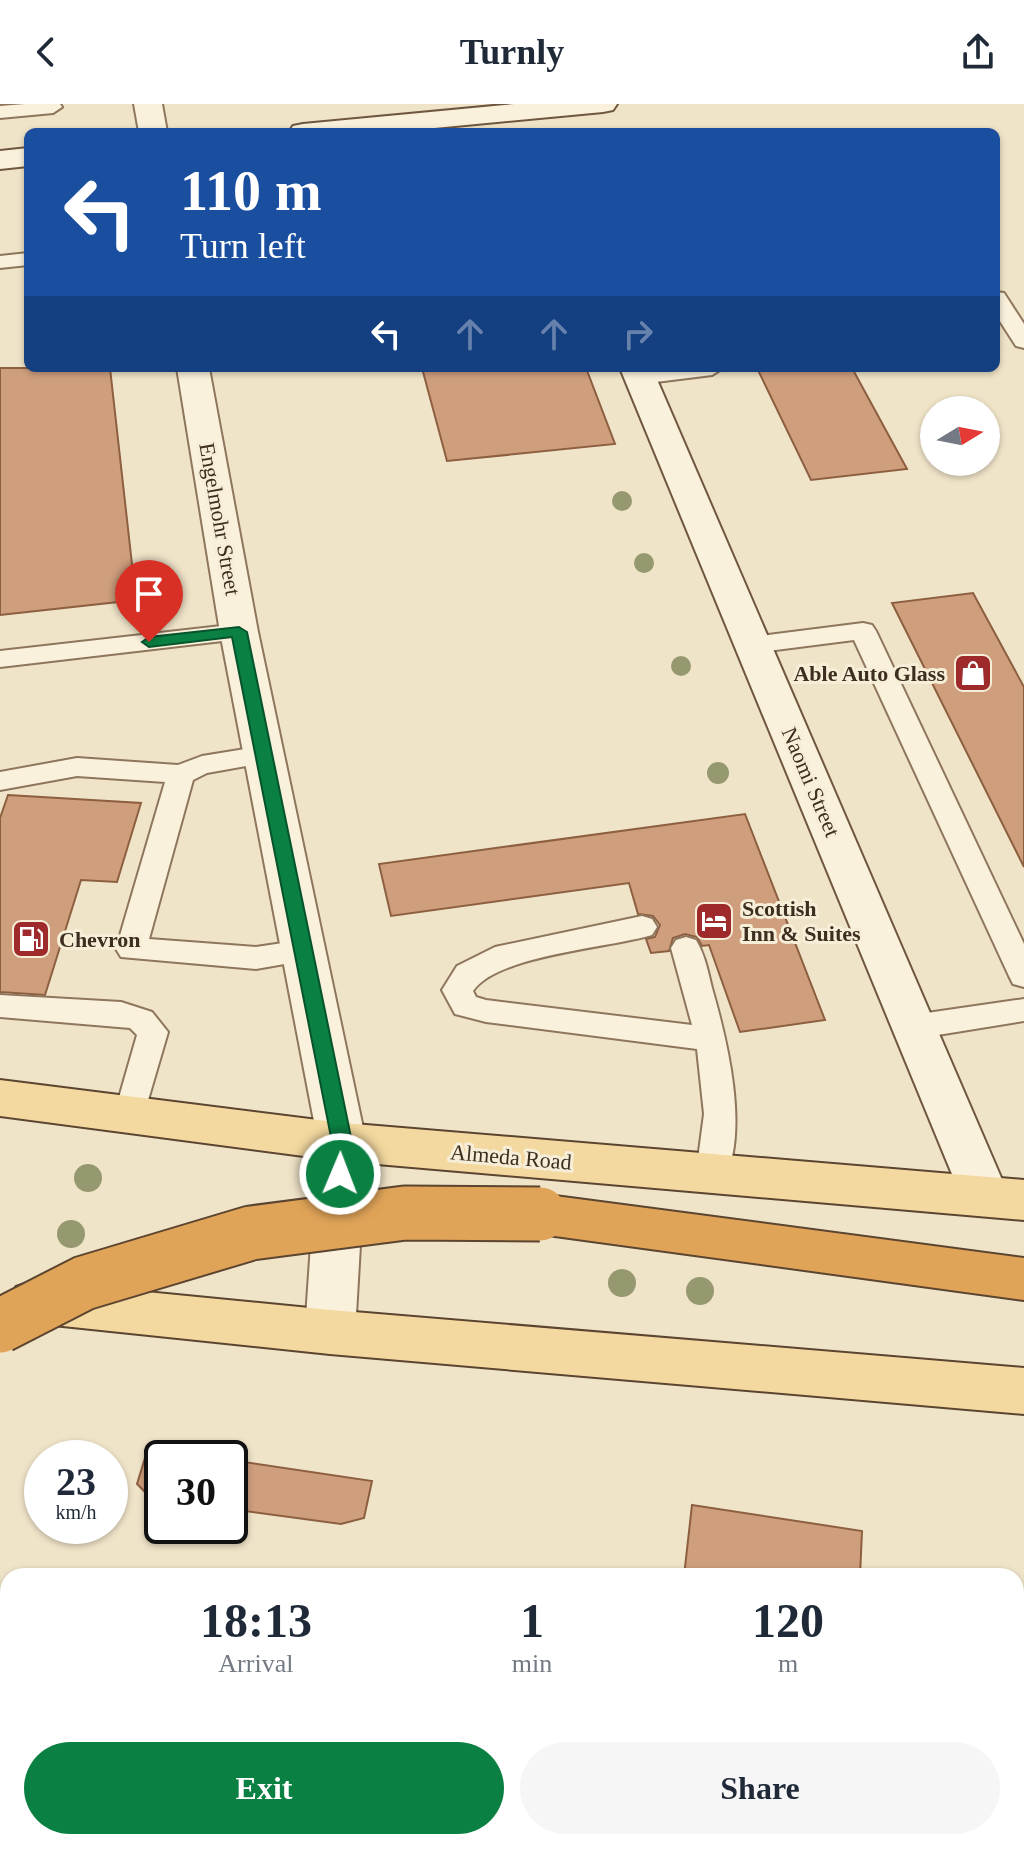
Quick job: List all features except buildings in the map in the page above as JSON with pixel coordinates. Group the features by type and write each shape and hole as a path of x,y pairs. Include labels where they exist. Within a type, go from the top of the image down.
{"highway":[{"path":"0,1326 84,1283 251,1233 405,1213 540,1214 1024,1279"}],"main road":[{"name":"Almeda Road","path":"0,1098 342,1142 1004,1198"},
{"path":"0,1298 330,1332 1024,1391"}],"street":[{"path":"148,104 152,128"},
{"path":"360,128 530,116 603,104"},
{"path":"0,160 24,157"},
{"name":"Engelmohr Street","path":"194,372 239,632 342,1142 330,1332"},
{"name":"Naomi Street","path":"638,372 913,1027 1004,1198"}],"lane":[{"path":"0,112 53,105 55,128"},
{"path":"0,262 24,259"},
{"path":"1000,304 1024,341"},
{"path":"753,645 863,631 1024,976"},
{"path":"0,659 239,632"},
{"path":"0,781 77,767 181,774 202,765 264,755"},
{"path":"181,774 131,949 256,958 303,951"},
{"path":"642,927 506,955 468,974 457,990 466,1006 486,1011 711,1039"},
{"path":"686,948 711,1039 720,1114 712,1174"},
{"path":"0,1006 121,1014 141,1020 153,1032 130,1115"},
{"path":"913,1027 1024,1010"}],"place":[{"name":"Able Auto Glass","path":"973,673"},
{"name":"Scottish Inn & Suites","path":"714,921"},
{"name":"Chevron","path":"31,939"}],"route":[{"path":"149,642 239,632 342,1142 340,1174"}]}
